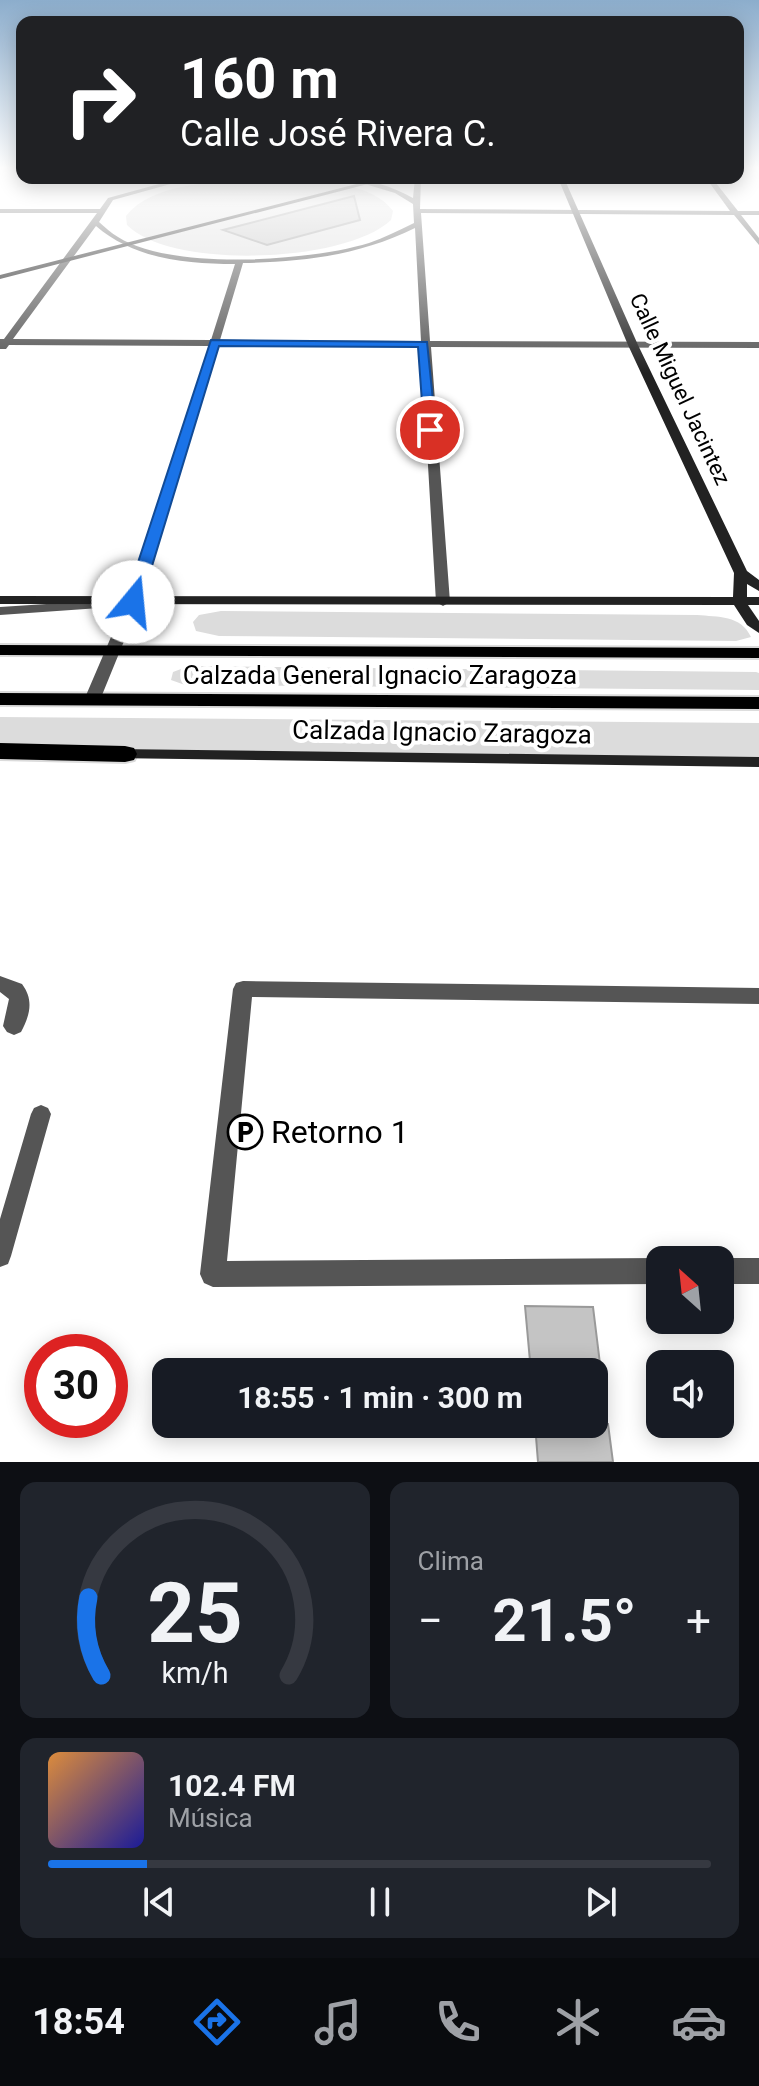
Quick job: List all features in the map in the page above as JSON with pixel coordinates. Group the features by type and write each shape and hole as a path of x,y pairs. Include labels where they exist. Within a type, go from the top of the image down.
{"highway":[{"path":"0,751 125,754"}],"main road":[{"name":"Calzada General Ignacio Zaragoza","path":"0,650 759,653"},
{"name":"Calzada General Ignacio Zaragoza","path":"0,699 759,703"}],"street":[{"path":"0,351 3,342 84,236"},
{"path":"108,236 123,245 194,259 240,261 331,253 368,245 389,236"},
{"path":"0,277 157,236"},
{"path":"419,236 443,602"},
{"name":"Calle Miguel Jacintez","path":"587,236 633,345 741,573 759,587"},
{"path":"92,700 133,602 240,261"},
{"path":"3,342 759,345"},
{"name":"Calle Miguel Jacintez","path":"739,601 741,573"},
{"path":"0,600 759,601"},
{"path":"739,601 744,616 759,629"},
{"path":"0,757 125,754"},
{"name":"Calzada Ignacio Zaragoza","path":"125,754 759,762"},
{"path":"0,984 13,986 20,994 21,1004 14,1026"},
{"path":"646,1271 213,1274 243,989 759,996"},
{"path":"734,1271 759,1271"}],"lane":[{"path":"0,611 133,602"},
{"path":"0,1256 41,1114"}],"shaded area":[{"path":"145,236 363,236 337,245 259,256 218,255 180,249"},
{"path":"221,611 697,615 735,621 751,637 736,641 219,636 196,631 193,622 199,615"},
{"path":"189,666 756,672 759,673 759,690 185,685 171,680 173,672"},
{"path":"0,717 759,723 759,758 0,748"}],"building":[{"path":"241,236 300,236 267,245"},
{"path":"525,1306 593,1307 599,1358 530,1358"},
{"path":"608,1424 613,1462 538,1462 536,1438 608,1438"}],"place":[{"name":"Retorno 1","path":"245,1132"}],"route":[{"path":"133,602 214,342 424,344 430,430"}]}
